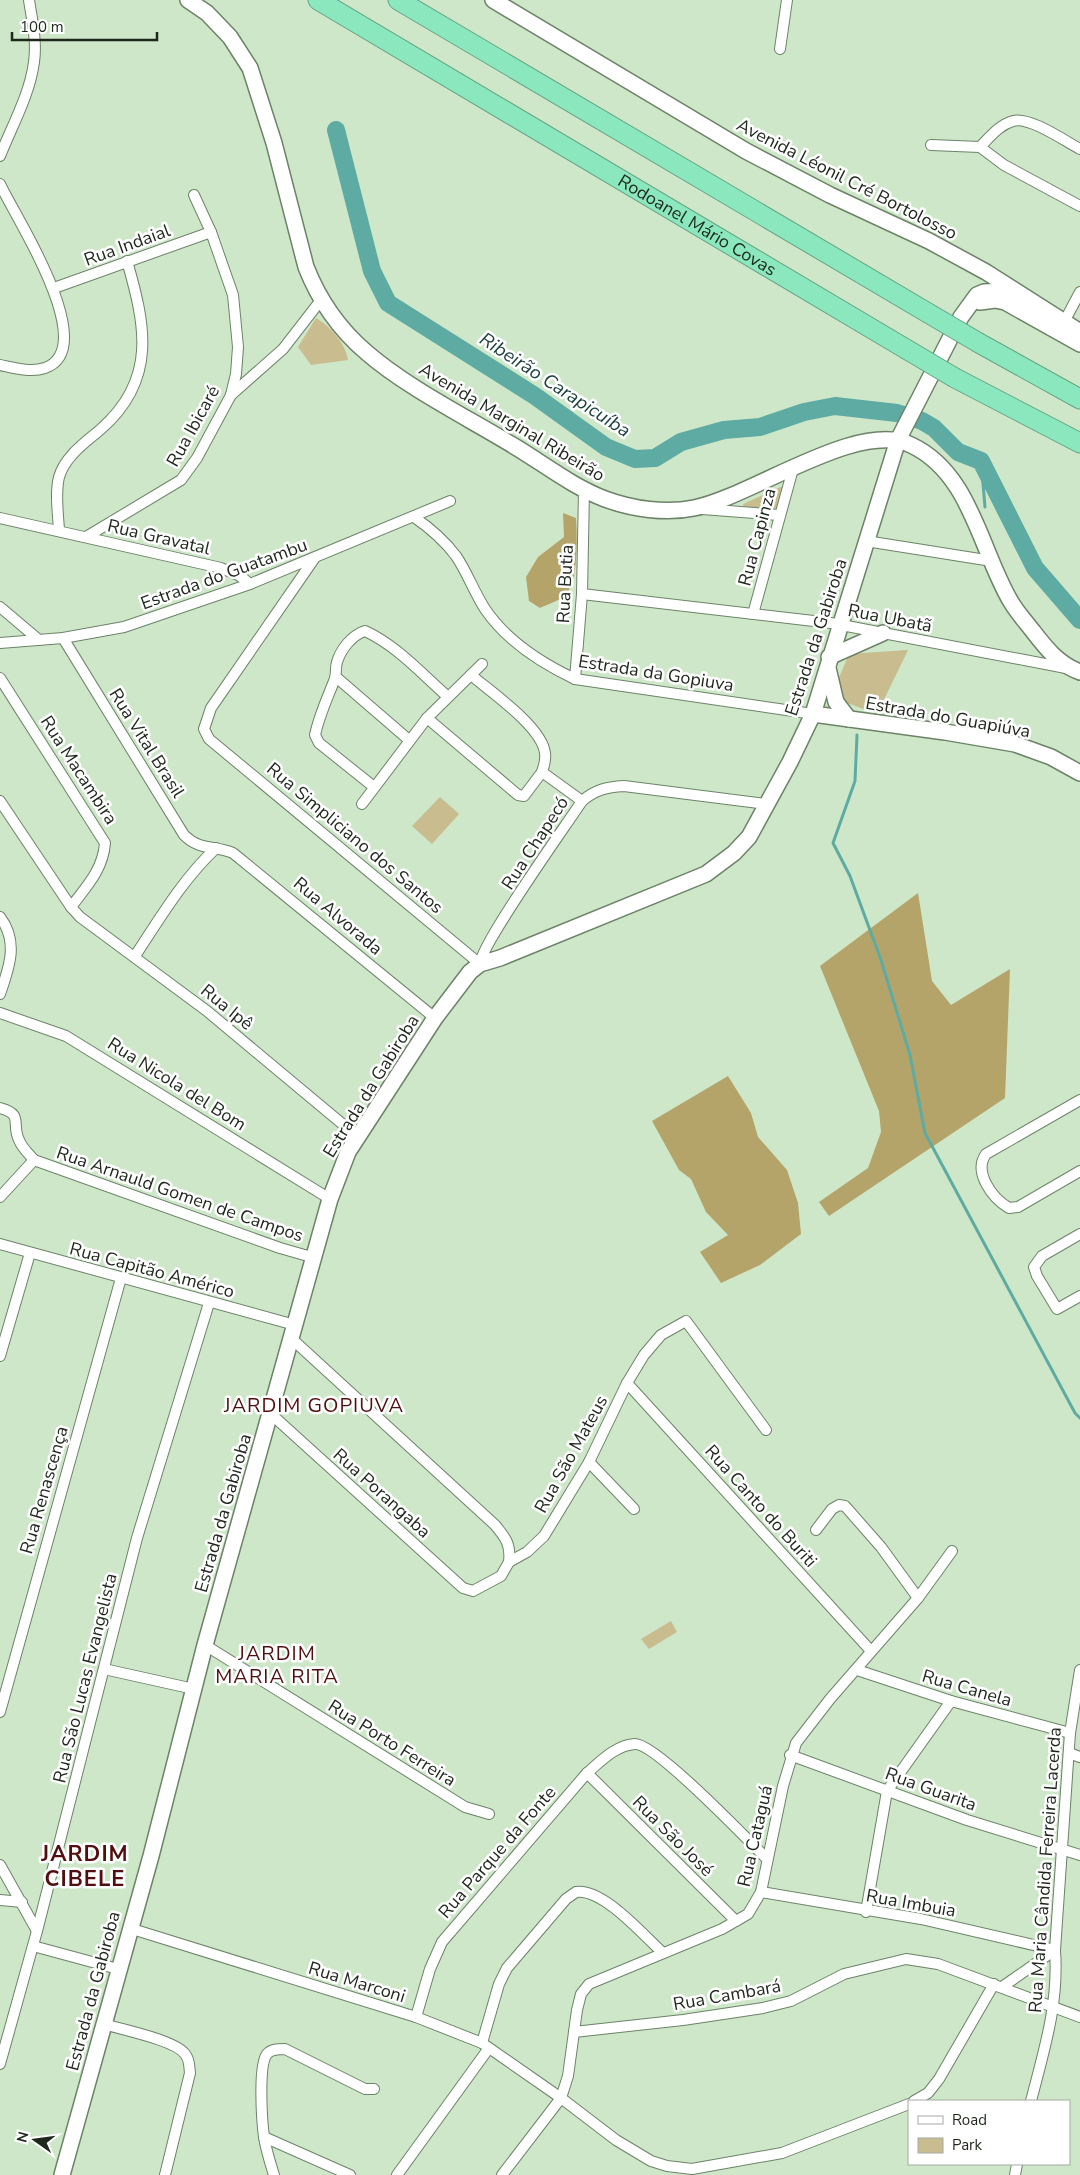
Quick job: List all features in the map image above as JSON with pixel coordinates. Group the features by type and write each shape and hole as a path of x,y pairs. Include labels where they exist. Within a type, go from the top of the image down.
{"highway":[{"name":"Rodoanel Mário Covas","path":"318,0 906,350 1080,444"},
{"path":"398,0 979,343 1080,399"}],"main road":[{"name":"Avenida Marginal Ribeirão","path":"188,0 207,13 230,37 250,68 274,143 306,267 321,300 336,322 367,353 402,378 584,490 618,504 640,508 693,508 738,493 793,468 852,445 869,441 898,440 911,445 931,457 950,476 964,500 1012,602 1051,654 1077,671"},
{"name":"Avenida Léonil Cré Bortolosso","path":"493,0 746,151 830,195 929,241 986,272 1080,332"},
{"name":"Estrada da Gabiroba","path":"62,2175 205,1645 330,1199 348,1152 435,1018 460,983 480,964 500,958 706,874 734,853 749,837 813,714 828,660 898,440 961,317 977,295 998,290 1023,296"},
{"path":"961,317 980,302 995,300 1005,302 1080,344"},
{"path":"848,719 836,702 828,660 883,633"},
{"name":"Estrada do Guapiúva","path":"813,714 945,732 1015,744 1051,757 1076,771 1080,783"}],"street":[{"path":"0,156 30,80 35,60 29,0"},
{"path":"780,49 787,0"},
{"path":"980,147 998,130 1020,120 1031,123 1080,149"},
{"path":"931,145 980,147 1004,165 1080,206"},
{"path":"0,184 54,288 66,330 64,347 57,360 47,367 36,370 0,365"},
{"name":"Rua Ibicaré","path":"86,537 181,480 197,458 231,395 236,374 238,346 233,295 211,232 194,195"},
{"name":"Rua Indaial","path":"54,288 211,232"},
{"path":"59,530 57,489 59,476 76,450 120,410 134,386 141,365 143,328 127,261"},
{"path":"1064,322 1080,292"},
{"path":"231,395 283,349 321,300"},
{"name":"Rua Capinza","path":"754,614 793,468"},
{"name":"Rua Butia","path":"574,679 582,594 584,490"},
{"name":"Estrada do Guatambu","path":"0,643 63,638 124,627 250,584 450,501"},
{"path":"693,508 779,515"},
{"name":"Estrada da Gopiuva","path":"414,517 442,539 456,557 477,597 499,626 527,650 574,679 813,714"},
{"name":"Rua Gravatal","path":"0,518 220,568 240,576 250,584"},
{"path":"866,541 992,561"},
{"name":"Rua Simpliciano dos Santos","path":"314,559 211,708 204,729 209,739 480,964"},
{"name":"Rua Ubatã","path":"582,594 840,625 957,649 1032,660 1077,671"},
{"path":"0,608 39,640"},
{"path":"374,787 319,743 315,736 325,701 336,678 338,660 345,647 358,634 365,631 402,656 447,696"},
{"name":"Rua Vital Brasil","path":"63,638 184,835 193,844 207,848 216,848"},
{"path":"1032,660 1043,644"},
{"path":"362,804 427,718 447,696 482,664"},
{"path":"427,718 518,796 524,796 542,772 545,753 541,740 532,728 471,675"},
{"name":"Rua Macambira","path":"0,678 105,844 104,855 98,872 71,907"},
{"path":"336,678 409,740"},
{"path":"542,772 582,801"},
{"name":"Rua Chapecó","path":"480,964 482,956 503,921 582,801 592,792 606,787 624,786 766,804"},
{"name":"Rua Ipê","path":"0,801 71,907 93,927 136,956 207,1011 358,1138"},
{"path":"136,956 195,869 216,848"},
{"name":"Rua Alvorada","path":"216,848 233,853 256,870 435,1018"},
{"path":"0,917 10,939 12,952 0,994"},
{"name":"Rua Nicola del Bom","path":"0,1013 66,1036 330,1199"},
{"path":"1080,1100 986,1154 981,1160 980,1167 994,1195 1009,1208 1018,1207 1080,1170"},
{"path":"0,1108 12,1112 16,1118 18,1140 34,1160 0,1197"},
{"name":"Rua Arnauld Gomen de Campos","path":"34,1160 271,1245 315,1258"},
{"path":"1080,1234 1037,1261 1034,1267 1037,1276 1057,1309 1080,1296"},
{"name":"Rua Capitão Américo","path":"0,1244 209,1303 294,1332"},
{"path":"0,1356 30,1254"},
{"name":"Rua Renascença","path":"0,1712 121,1278"},
{"name":"Rua São Lucas Evangelista","path":"0,2064 37,1931 137,1538 209,1303"},
{"name":"Rua São Mateus","path":"473,1591 500,1576 509,1562 527,1552 544,1536 589,1462 627,1383 652,1343 661,1335 686,1321 766,1430"},
{"path":"294,1332 495,1526 506,1538 510,1548 509,1562"},
{"name":"Rua Canto do Buriti","path":"627,1383 871,1651"},
{"name":"Rua Porangaba","path":"271,1414 463,1588 473,1591"},
{"path":"589,1462 634,1509"},
{"path":"816,1530 832,1509 839,1505 846,1506 881,1547 918,1598"},
{"name":"Rua Cataguá","path":"502,2175 561,2098 568,2076 581,1994 589,1984 736,1921 748,1914 761,1892 790,1756 805,1728 918,1598 952,1551"},
{"name":"Rua Porto Ferreira","path":"205,1645 465,1807 489,1814"},
{"path":"104,1669 194,1688"},
{"name":"Rua Canela","path":"857,1670 951,1701 1070,1733"},
{"name":"Rua Maria Cândida Ferreira Lacerda","path":"1031,2100 1055,2007 1057,1977 1055,1950 1070,1733 1080,1670"},
{"path":"866,1912 887,1791 951,1701"},
{"name":"Rua Parque da Fonte","path":"416,2017 430,1969 442,1942 587,1773 610,1753 634,1744 643,1744 681,1775 767,1859"},
{"path":"1069,1753 1080,1757"},
{"name":"Rua Guarita","path":"790,1756 967,1820 1080,1855"},
{"name":"Rua São José","path":"587,1773 736,1921"},
{"path":"0,1865 37,1931"},
{"path":"397,2175 485,2046 499,1984 507,1968 566,1899 576,1892 592,1893 616,1910 663,1953"},
{"name":"Rua Imbuia","path":"761,1892 866,1912 921,1919 1055,1950"},
{"path":"0,1900 22,1902"},
{"name":"Rua Marconi","path":"129,1928 416,2017 485,2046 561,2098 616,2140 651,2161 667,2166 692,2168 782,2153 908,2104"},
{"path":"33,1946 118,1969"},
{"path":"916,2100 928,2093 939,2079 998,1986 1055,1950"},
{"name":"Rua Cambará","path":"574,2032 683,2020 763,2008 791,2001 852,1971 906,1959 938,1964 1080,2017"},
{"path":"104,2024 172,2045 184,2052 189,2061 190,2073 165,2175"},
{"path":"274,2175 264,2137 261,2098 263,2064 267,2054 275,2049 285,2050 366,2089 374,2089"},
{"path":"264,2137 350,2175"}],"green space":[{"path":"316,318 336,336 344,348 348,360 311,365 298,347"},
{"path":"783,486 776,511 744,509 743,504"},
{"path":"908,650 877,714 842,701 838,680 849,654"},
{"path":"440,797 459,814 432,844 412,826"},
{"path":"671,1621 677,1632 649,1649 641,1639"}],"shaded area":[{"path":"563,513 576,518 576,559 573,580 570,589 563,597 540,608 529,601 526,577 538,557 564,537"},
{"path":"918,893 932,981 951,1005 1010,969 1005,1098 829,1216 819,1202 868,1168 881,1132 879,1111 820,966"},
{"path":"728,1076 751,1113 758,1137 787,1170 798,1203 801,1234 760,1265 721,1283 700,1252 728,1235 706,1212 691,1179 679,1170 652,1121"}],"waterway":[{"name":"Ribeirão Carapicuíba","path":"336,130 372,271 388,303 535,396 606,447 635,459 655,458 681,442 724,430 760,427 804,412 835,406 897,413 922,421 934,428 958,452 981,461 1035,568 1080,620"},
{"path":"981,461 985,507"},
{"path":"857,735 855,781 833,843 850,876 881,960 910,1055 925,1133 1075,1413 1080,1418"}],"district":[{"name":"JARDIM GOPIUVA","path":"314,1405"},
{"name":"JARDIM MARIA RITA","path":"277,1664"},
{"name":"JARDIM CIBELE","path":"85,1866"}]}
